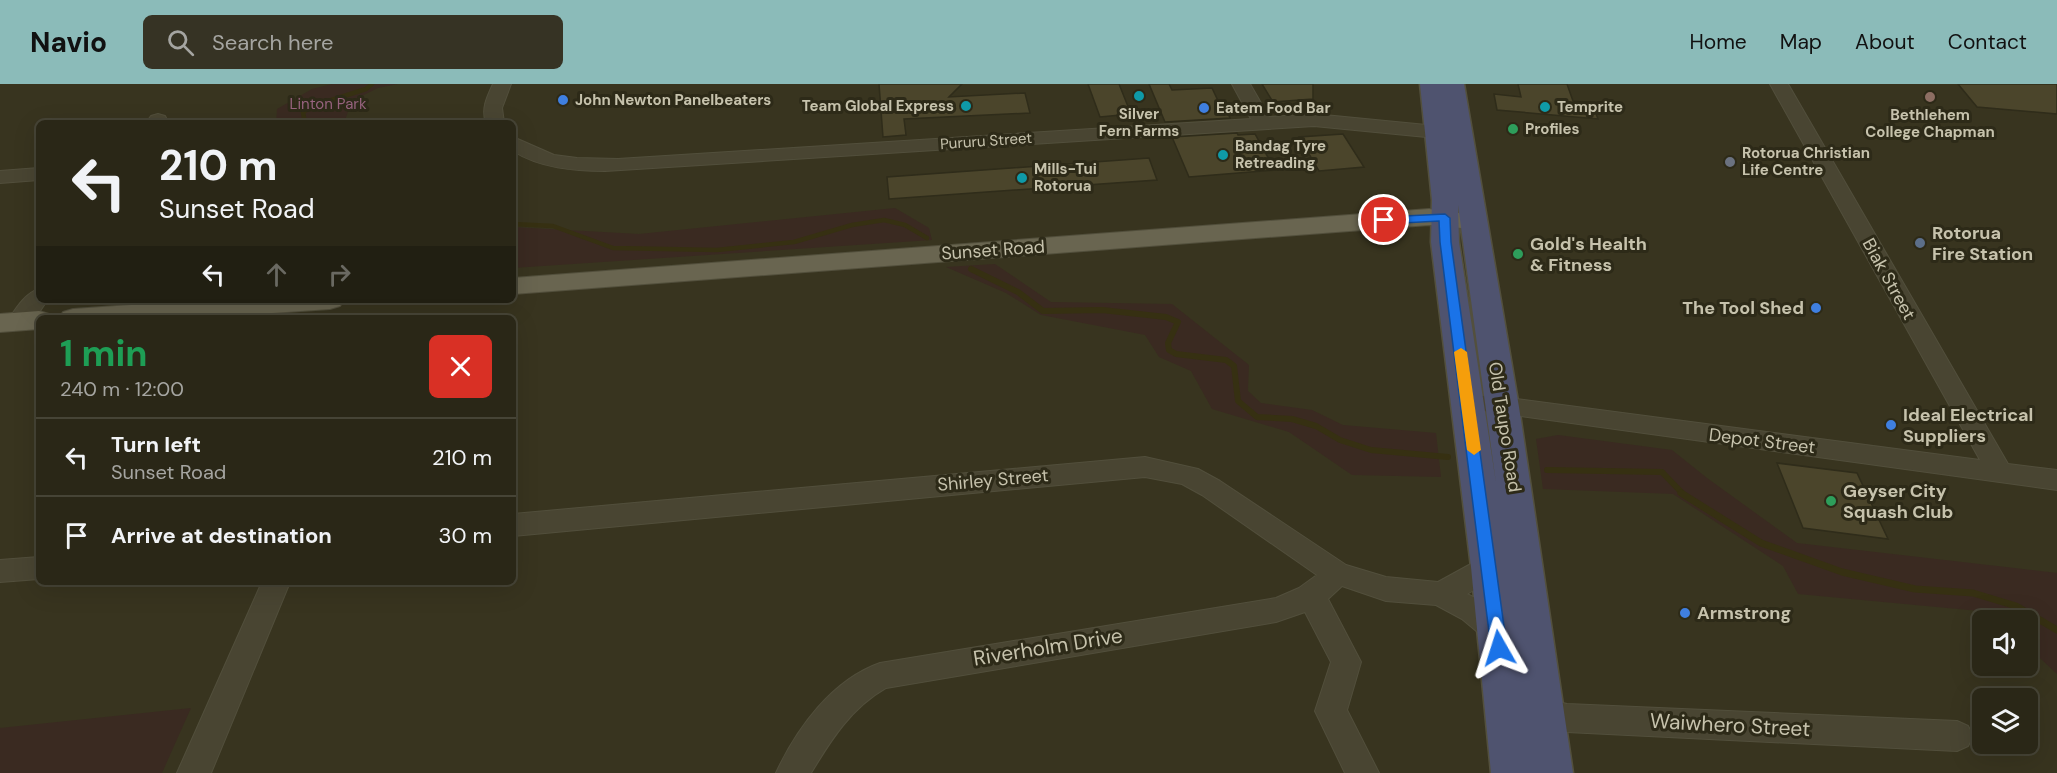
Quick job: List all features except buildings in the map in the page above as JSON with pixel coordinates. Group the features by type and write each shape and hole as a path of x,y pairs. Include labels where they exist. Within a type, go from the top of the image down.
{"highway":[{"name":"Old Taupo Road","path":"1431,84 1437,131 1503,407 1551,773"},
{"name":"Old Taupo Road","path":"1453,84 1457,115 1463,134 1459,219 1445,242 1490,567 1513,773"}],"main road":[{"name":"Sunset Road","path":"516,286 1459,219"},
{"path":"116,315 287,303"}],"street":[{"path":"494,120 495,102 502,84"},
{"path":"1241,84 1262,122"},
{"name":"Biak Street","path":"1779,84 2000,473"},
{"name":"Pururu Street","path":"516,144 560,162 580,166 1314,120 1463,134"},
{"path":"0,177 36,174"},
{"path":"19,322 36,300"},
{"name":"Depot Street","path":"1467,401 2057,480"},
{"name":"Shirley Street","path":"516,525 1145,467 1189,477 1211,488 1336,573 1386,588 1441,594 1472,610 1497,630"},
{"path":"1441,594 1490,567"},
{"path":"0,571 36,568"},
{"name":"Riverholm Drive","path":"793,773 842,701 858,687 889,672 1276,610 1294,605 1311,596 1336,573"},
{"path":"194,773 275,585"},
{"path":"1311,596 1346,662 1331,711 1362,773"},
{"name":"Waiwhero Street","path":"1504,704 1568,718 1957,736"}],"green space":[{"name":"Linton Park","path":"332,84 398,84 378,88 352,101 345,120 276,120 277,109 312,89"},
{"path":"895,208 929,228 932,240 516,268 516,227 639,234"},
{"path":"995,264 1051,302 1172,304 1249,365 1248,391 1261,403 1312,410 1343,425 1436,433 1441,477 1352,475 1289,432 1212,409 1191,371 1159,357 1145,335 1041,315 1006,293 946,267"},
{"path":"1558,435 1672,450 1797,543 2057,573 2057,674 2038,656 2038,610 1972,610 1798,594 1783,566 1673,494 1543,489 1536,439"},
{"path":"191,708 162,773 0,773 0,728"}],"waterway":[{"path":"304,120 303,112 313,106 366,89 372,84"},
{"path":"516,224 553,226 613,248 717,250 794,242 852,225 884,220 905,225 927,238"},
{"path":"971,269 1018,292 1043,311 1102,310 1166,317 1178,322 1168,343 1169,350 1176,354 1226,360 1234,366 1238,401 1257,417 1292,419 1316,426 1340,440 1371,450 1448,457"},
{"path":"1547,470 1662,472 1683,494"},
{"path":"1681,493 1761,543 1842,572 1915,589 1973,593 2016,606 2057,630"}],"slow traffic":[{"path":"1461,352 1474,450"}],"place":[{"name":"Silver Fern Farms","path":"1139,96"},
{"name":"Bethlehem College Chapman","path":"1930,97"},
{"name":"John Newton Panelbeaters","path":"563,100"},
{"name":"Team Global Express","path":"966,106"},
{"name":"Temprite","path":"1545,107"},
{"name":"Eatem Food Bar","path":"1204,108"},
{"name":"Profiles","path":"1513,129"},
{"name":"Bandag Tyre Retreading","path":"1223,155"},
{"name":"Rotorua Christian Life Centre","path":"1730,162"},
{"name":"Mills-Tui Rotorua","path":"1022,178"},
{"name":"Rotorua Fire Station","path":"1920,243"},
{"name":"Gold's Health & Fitness","path":"1518,254"},
{"name":"The Tool Shed","path":"1816,308"},
{"name":"Ideal Electrical Suppliers","path":"1891,425"},
{"name":"Geyser City Squash Club","path":"1831,501"},
{"name":"Armstrong","path":"1685,613"}],"route":[{"path":"1384,220 1445,218 1445,242 1499,648"}]}
